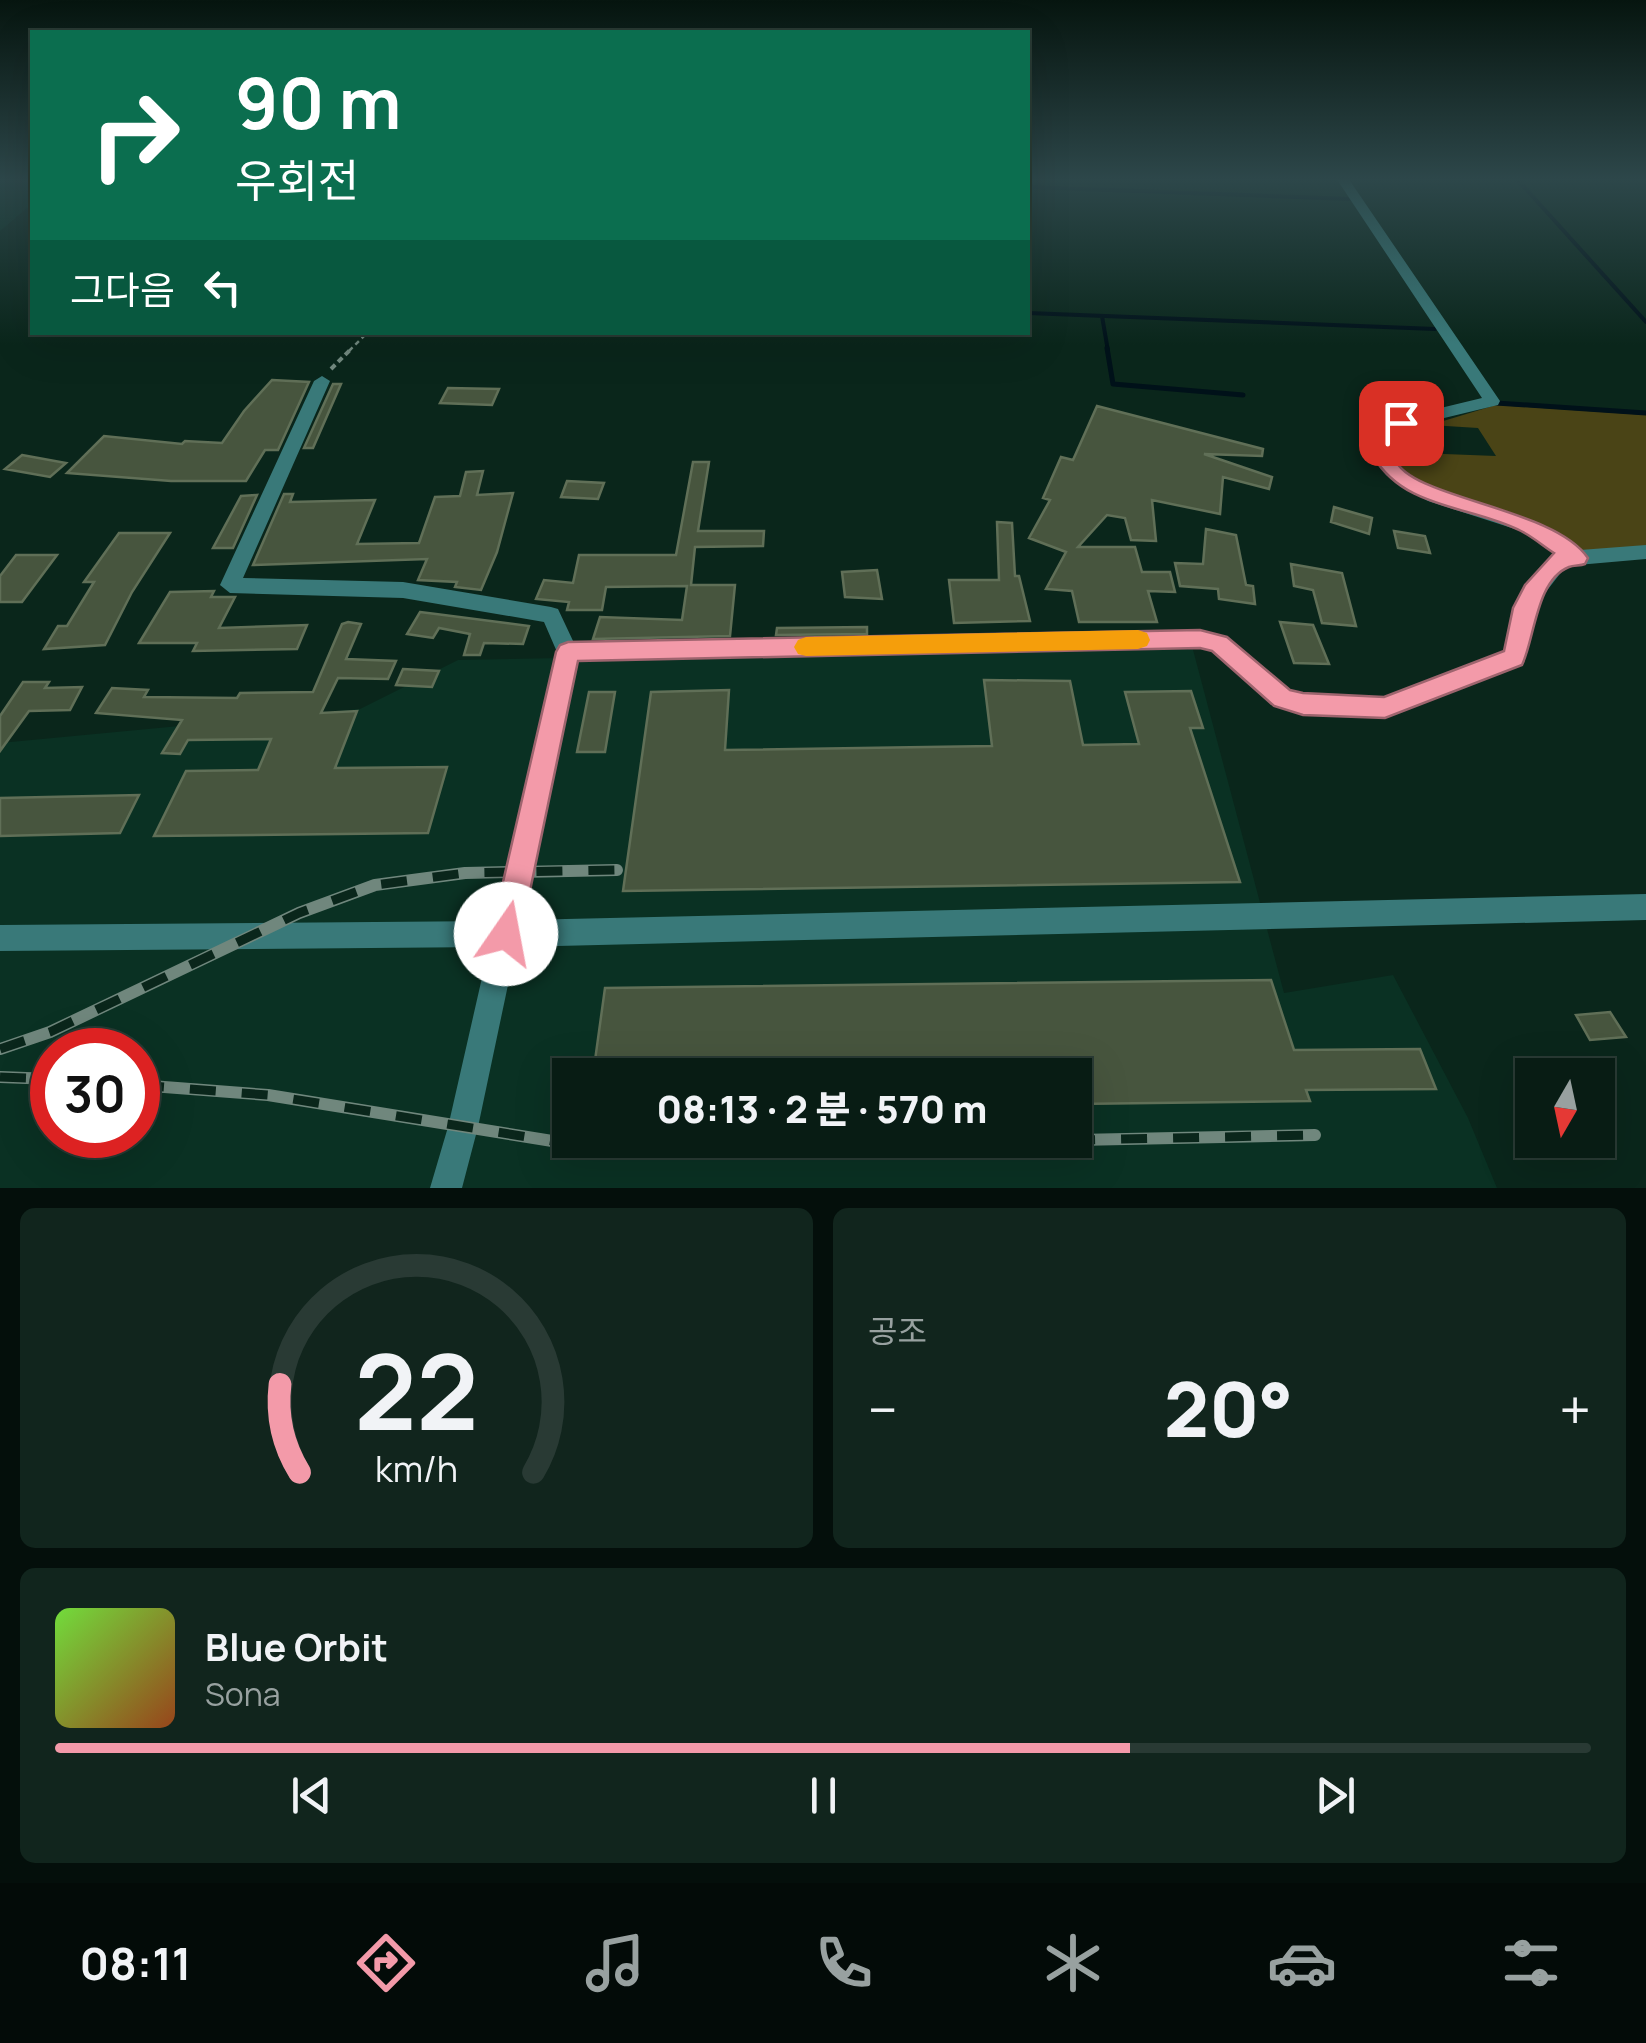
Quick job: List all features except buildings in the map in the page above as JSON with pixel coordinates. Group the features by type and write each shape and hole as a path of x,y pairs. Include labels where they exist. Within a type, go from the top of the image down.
{"street":[{"path":"1379,233 1492,401 1401,423 1386,433 1383,456 1392,470 1434,496 1528,526 1577,558"},
{"path":"322,381 230,585 403,590 551,615 568,652 446,1188"},
{"path":"568,652 1200,639 1219,643 1282,698 1303,704 1385,708 1513,658 1533,591 1561,559 1646,552"},
{"path":"0,938 506,934 1646,907"}],"path":[{"path":"322,381 365,335"}],"shaded area":[{"path":"1496,405 1646,415 1646,548 1584,554 1523,517 1415,482 1389,457 1393,452 1496,456 1478,428 1430,425"},
{"path":"1192,646 1284,993 1393,975 1468,1118 1497,1188 0,1188 0,743 360,709 458,660"}],"waterway":[{"path":"1566,233 1646,322"},
{"path":"1030,313 1435,329"},
{"path":"1102,316 1108,351"},
{"path":"1107,348 1113,384 1243,395"},
{"path":"1496,403 1646,413"}],"railway":[{"path":"0,1049 50,1032 299,913 375,885 465,873 617,870"},
{"path":"0,1077 30,1078"},
{"path":"160,1087 268,1095 608,1150 1315,1135"}],"slow traffic":[{"path":"806,647 1138,640"}],"route":[{"path":"506,934 568,652 1200,639 1219,643 1282,698 1303,704 1385,708 1513,658 1520,643 1520,624 1533,591 1561,559 1577,558 1528,526 1492,511 1434,496 1410,484 1392,470 1383,456 1386,433 1401,423"}]}
